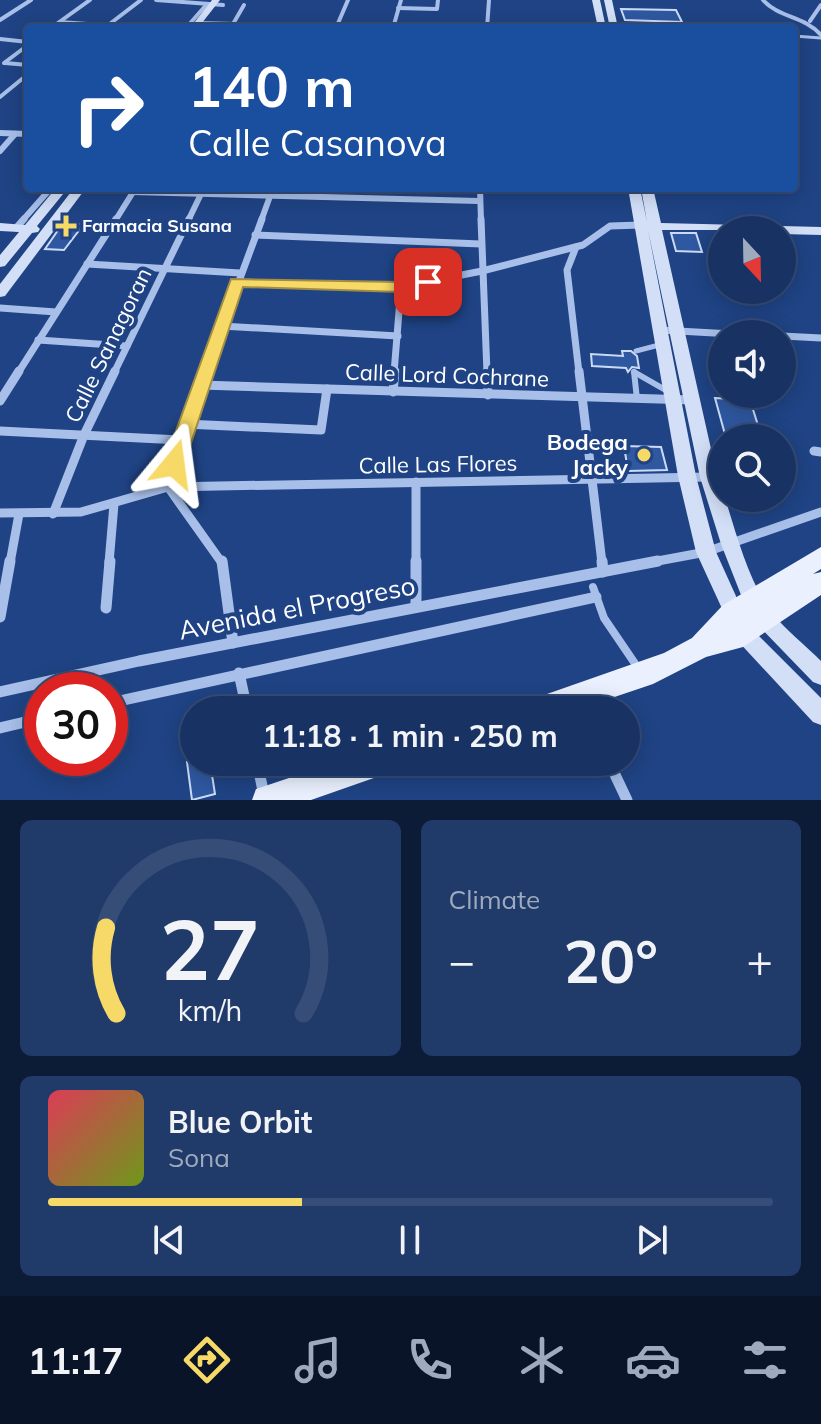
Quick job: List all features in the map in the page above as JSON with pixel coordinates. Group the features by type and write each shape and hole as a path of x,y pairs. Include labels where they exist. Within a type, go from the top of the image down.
{"main road":[{"path":"596,0 601,24"},
{"path":"608,0 614,24"},
{"path":"209,24 217,2"},
{"path":"197,24 217,2"},
{"path":"0,263 21,228 58,192"},
{"path":"1,291 77,192"},
{"path":"635,192 648,226"},
{"path":"647,192 648,226 667,335 673,397 687,476 706,552 748,616 821,714"},
{"path":"648,226 821,231"},
{"path":"0,227 48,230"},
{"path":"667,335 692,400 708,472"},
{"path":"720,512 748,616 821,675"},
{"path":"597,696 701,646 734,639 748,616 821,557"},
{"path":"748,616 821,582"},
{"path":"266,800 339,776"}],"street":[{"path":"0,20 31,0"},
{"path":"57,24 90,0"},
{"path":"110,24 141,0"},
{"path":"156,0 217,2"},
{"path":"337,24 348,0"},
{"path":"395,24 401,0"},
{"path":"398,8 437,9 438,0"},
{"path":"487,24 489,0"},
{"path":"763,0 770,10 810,21 821,36"},
{"path":"191,24 217,2"},
{"path":"233,24 244,5"},
{"path":"810,21 821,5"},
{"path":"60,22 84,24"},
{"path":"0,39 24,42"},
{"path":"2,63 24,46"},
{"path":"2,63 24,65"},
{"path":"0,97 24,77"},
{"path":"0,133 24,133"},
{"path":"0,151 15,134"},
{"path":"21,228 48,192"},
{"path":"0,401 133,192"},
{"path":"168,192 271,192 348,198 479,201"},
{"path":"233,643 222,561 168,487 185,424 271,192"},
{"path":"348,198 349,192"},
{"path":"480,192 488,395"},
{"name":"Calle Sanagoran","path":"53,514 84,435 201,194"},
{"path":"87,264 238,278 401,287 482,271 576,247 610,226 648,226"},
{"path":"255,235 481,244"},
{"path":"576,247 567,270 603,572"},
{"path":"393,392 401,287"},
{"path":"0,308 56,312"},
{"path":"221,326 398,336"},
{"path":"667,335 708,334"},
{"path":"796,337 821,338"},
{"path":"38,340 127,346"},
{"name":"Calle Lord Cochrane","path":"200,385 581,398 673,397 692,400"},
{"path":"185,424 321,430 327,389"},
{"path":"0,431 180,440"},
{"name":"Calle Las Flores","path":"0,513 81,512 168,487 708,477"},
{"path":"416,482 416,606"},
{"path":"106,608 114,504"},
{"name":"Avenida el Progreso","path":"0,692 416,606 706,552 821,512"},
{"path":"0,617 19,514"},
{"path":"128,699 595,592"},
{"path":"239,673 244,696"},
{"path":"0,728 24,722"},
{"path":"260,776 266,800"},
{"path":"616,776 627,800"}],"lane":[{"path":"798,36 821,36"},
{"path":"636,351 667,335"},
{"path":"637,399 634,372 673,397"},
{"path":"595,592 604,618 643,675"}],"building":[{"path":"621,9 676,10 682,22 625,20"},
{"path":"63,223 84,224 64,250 45,249"},
{"path":"671,233 696,233 702,252 676,251"},
{"path":"622,351 631,351 637,356 639,368 632,367 628,372 626,368 592,366 591,354 623,356"},
{"path":"718,408 753,408 758,424 722,424"},
{"name":"Bodega Jacky","path":"624,446 661,447 667,470 628,471"},
{"path":"189,776 212,776 215,794 192,800"}],"place":[{"name":"Farmacia Susana","path":"66,226"},
{"name":"Bodega Jacky","path":"644,455"}],"route":[{"path":"174,464 237,282 401,287 428,282"}]}
